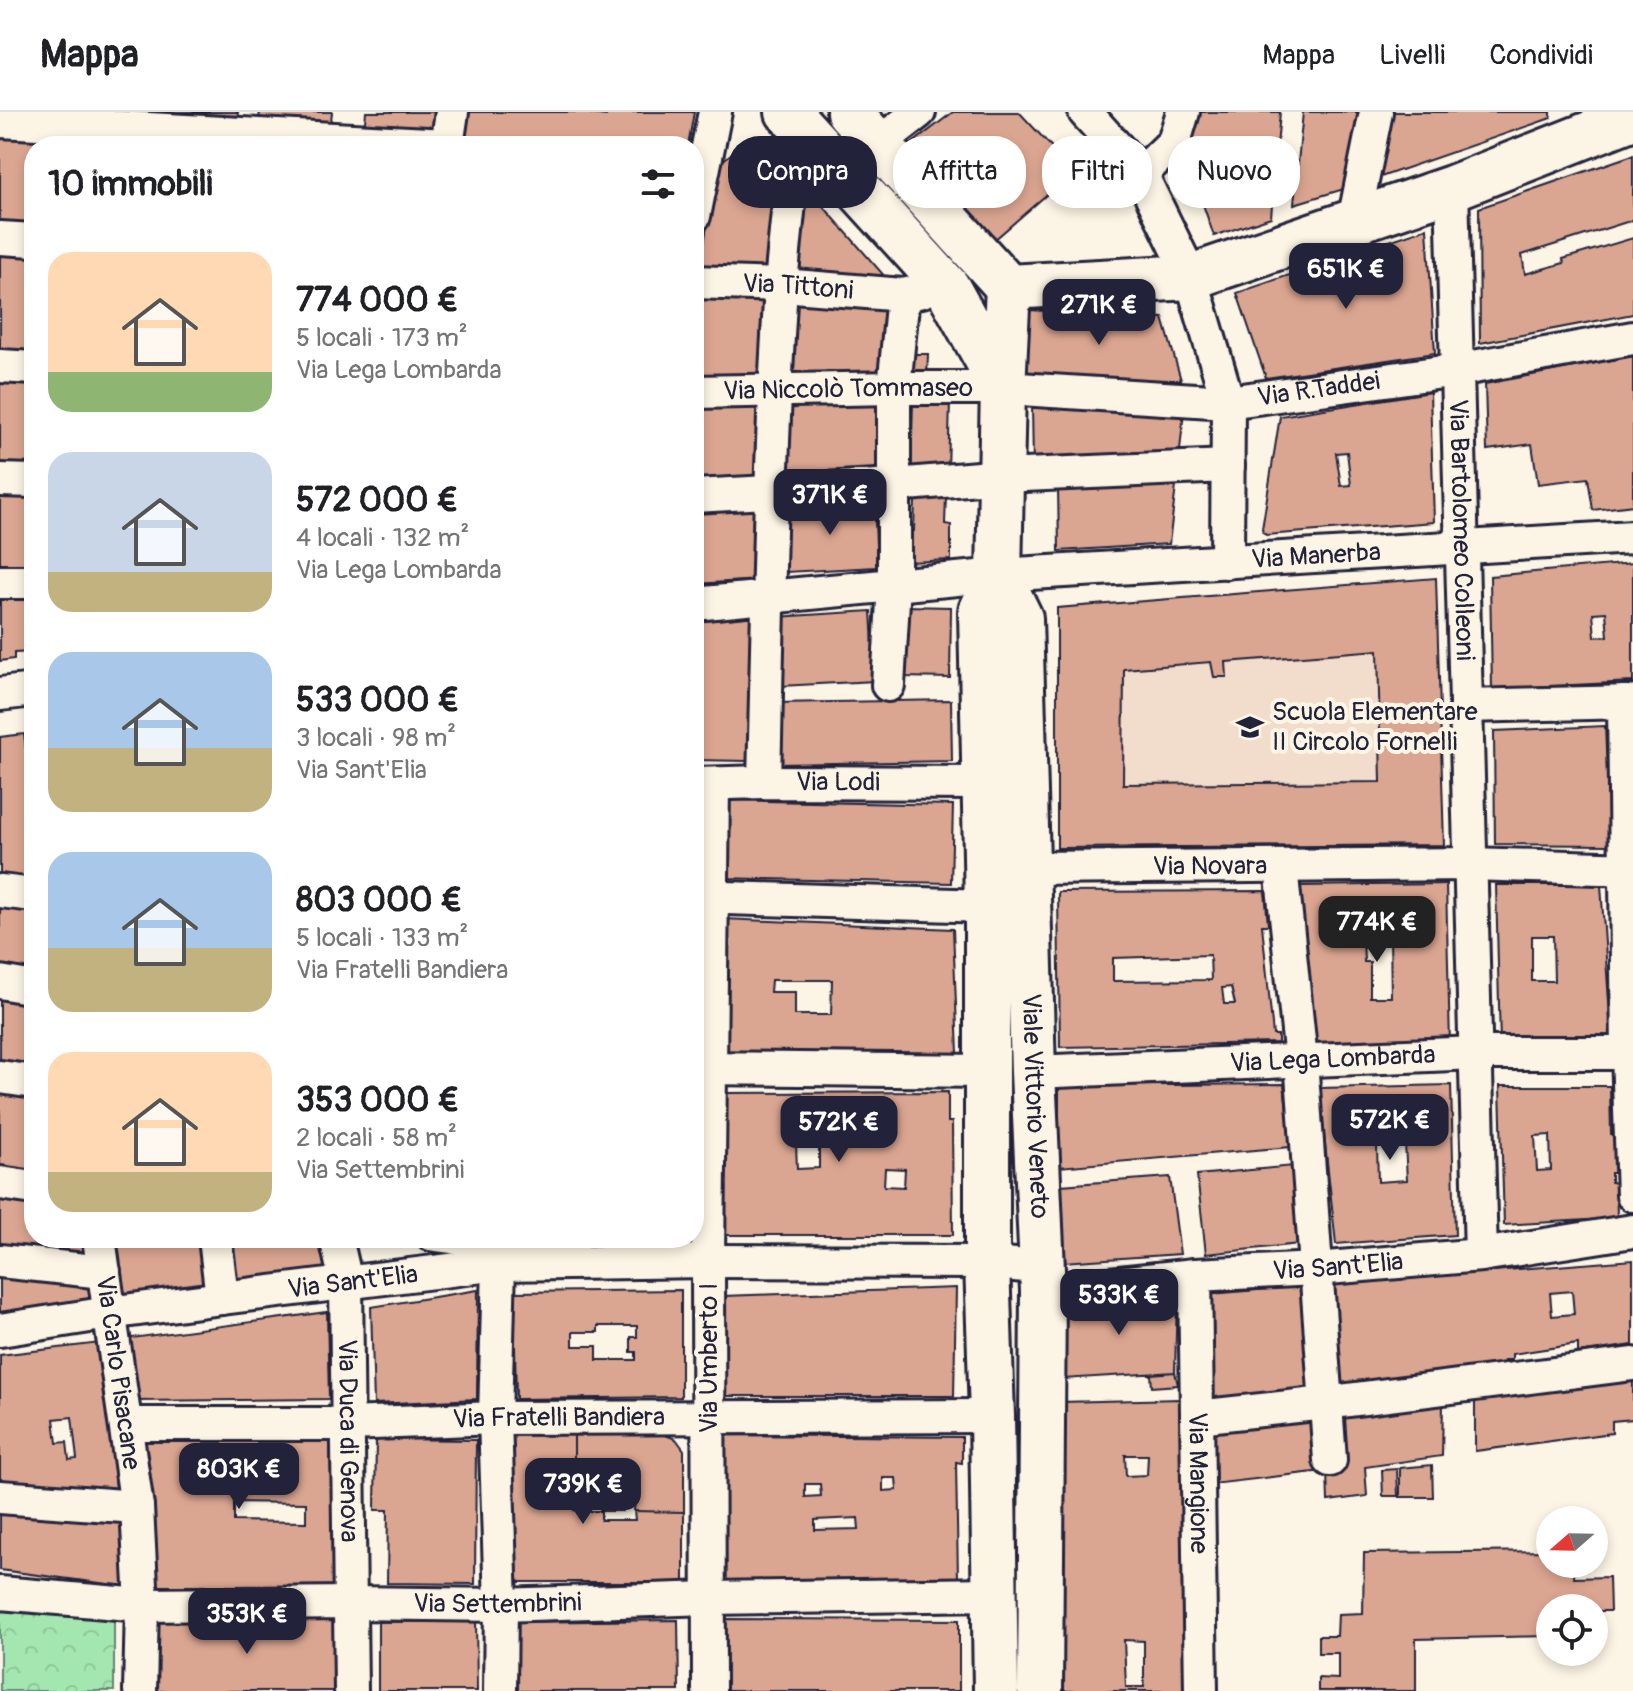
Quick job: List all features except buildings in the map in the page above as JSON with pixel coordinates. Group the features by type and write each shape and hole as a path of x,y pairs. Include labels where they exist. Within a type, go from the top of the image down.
{"main road":[{"path":"849,112 1008,287"},
{"path":"956,303 1008,287 1191,277 1452,188 1569,127 1633,117"},
{"name":"Viale Vittorio Veneto","path":"793,118 956,303 1003,388"},
{"name":"Viale Vittorio Veneto","path":"996,1691 987,1262 987,906 981,611 999,575 1008,287"},
{"name":"Viale Vittorio Veneto","path":"999,575 1020,618 1033,1072 1043,1280 1040,1691"}],"street":[{"path":"448,136 452,112"},
{"path":"704,166 715,112"},
{"path":"878,144 919,112"},
{"path":"1085,112 1107,136"},
{"path":"1152,163 1174,142 1183,112"},
{"path":"1354,221 1376,112"},
{"path":"764,782 771,492 793,118"},
{"path":"0,121 373,136"},
{"name":"Via Bartolomeo Colleoni","path":"1452,188 1481,1255"},
{"path":"1152,197 1191,277 1228,402 1227,562"},
{"path":"0,238 24,239"},
{"name":"Via Tittoni","path":"704,282 782,285 903,295 956,303"},
{"path":"888,685 894,584 894,388 903,295"},
{"name":"Via R.Taddei","path":"1003,388 1228,402 1457,370 1633,338"},
{"path":"0,366 24,367"},
{"name":"Via Niccolò Tommaseo","path":"704,392 1003,388"},
{"path":"704,495 1002,476 1228,466"},
{"path":"0,480 24,481"},
{"name":"Via Manerba","path":"704,603 999,575 1633,537"},
{"path":"0,582 24,582"},
{"path":"0,694 24,691"},
{"path":"1466,706 1628,702 1633,1195"},
{"name":"Via Lodi","path":"704,784 983,783"},
{"name":"Via Umberto I","path":"704,784 704,897"},
{"name":"Via Novara","path":"1028,868 1470,864 1629,869"},
{"path":"1281,867 1301,1060 1330,1460"},
{"path":"0,891 24,894"},
{"path":"704,897 987,906"},
{"path":"0,982 24,986"},
{"name":"Via Lega Lombarda","path":"1033,1072 1476,1053 1631,1053"},
{"path":"704,1069 987,1071"},
{"path":"0,1077 24,1081"},
{"name":"Via Umberto I","path":"704,1133 710,1416 709,1691"},
{"path":"0,1183 24,1187"},
{"name":"Via Sant'Elia","path":"0,1330 346,1282 498,1250 708,1261 987,1262 1043,1280 1316,1269 1481,1255 1633,1231"},
{"name":"Via Carlo Pisacane","path":"100,1248 137,1507 142,1605 140,1691"},
{"path":"216,1248 222,1298"},
{"name":"Via Duca di Genova","path":"338,1248 346,1282 351,1691"},
{"path":"498,1250 495,1418 501,1605 500,1691"},
{"path":"0,1261 104,1272"},
{"name":"Via Mangione","path":"1195,1275 1201,1691"},
{"path":"1197,1417 1633,1364"},
{"name":"Via Fratelli Bandiera","path":"127,1424 349,1424 495,1418 710,1416 992,1416"},
{"path":"0,1497 137,1507"},
{"name":"Via Settembrini","path":"0,1593 142,1605 501,1605 995,1594"}],"shaded area":[{"name":"Scuola Elementare II Circolo Fornelli","path":"1434,581 1443,843 1062,843 1061,612"}],"green space":[{"path":"0,1610 114,1618 114,1691 0,1691"}],"place":[{"name":"Scuola Elementare II Circolo Fornelli","path":"1250,727"}]}
